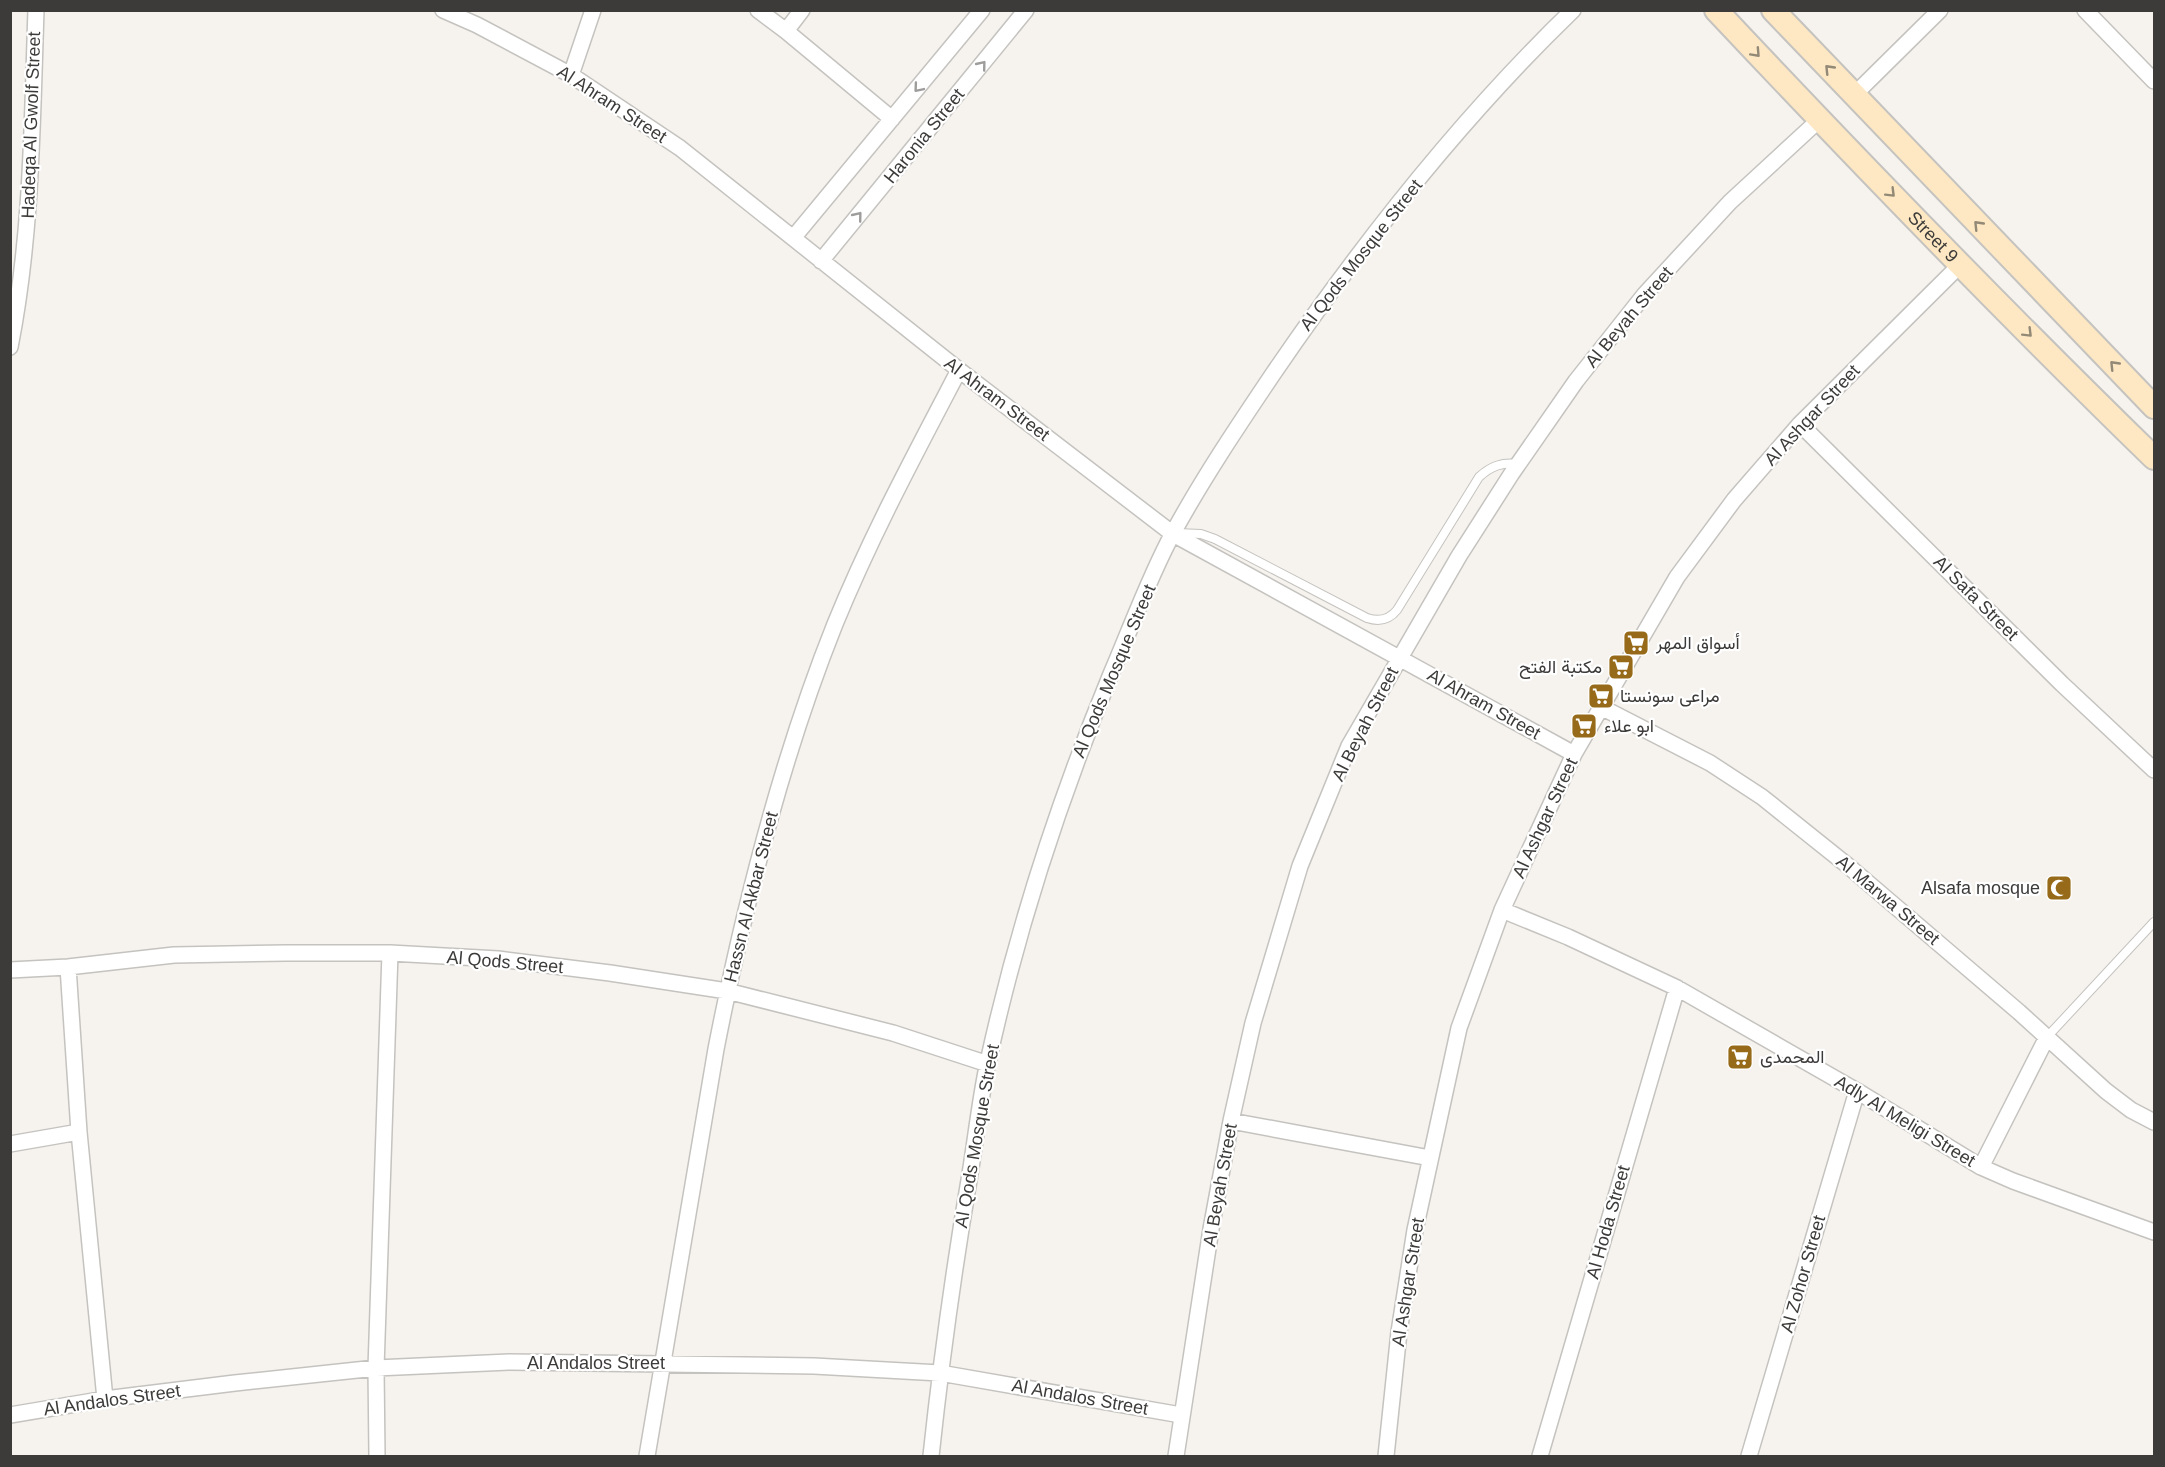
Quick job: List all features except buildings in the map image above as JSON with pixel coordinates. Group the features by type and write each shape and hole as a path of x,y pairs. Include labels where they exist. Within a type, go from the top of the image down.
{"main road":[{"name":"Street 9","path":"1716,10 1819,120 2154,458"},
{"path":"1773,10 2154,407"}],"street":[{"name":"Hadeqa Al Gwolf Street","path":"10,347 20,301 30,196 36,10"},
{"name":"Al Ahram Street","path":"443,10 571,75 680,148 959,370 1173,534 1574,754"},
{"path":"571,75 593,10"},
{"path":"758,10 892,119"},
{"path":"786,31 802,10"},
{"name":"Haronia Street","path":"793,238 982,10"},
{"name":"Haronia Street","path":"821,261 1026,10"},
{"name":"Al Qods Mosque Street","path":"931,1456 951,1288 988,1064 1016,949 1048,841 1086,736 1129,632 1173,534 1241,422 1305,327 1388,216 1470,119 1573,10"},
{"path":"1854,95 1940,10"},
{"path":"2085,10 2154,81"},
{"name":"Al Beyah Street","path":"1176,1456 1231,1121 1253,1023 1300,866 1349,746 1459,556 1518,464 1576,381 1645,294 1730,202 1819,120"},
{"name":"Al Ashgar Street","path":"1386,1456 1401,1320 1415,1230 1459,1028 1502,910 1574,754 1677,577 1734,500 1800,424 1961,264"},
{"name":"Hassn Al Akbar Street","path":"647,1456 661,1363 727,992 763,842 796,735 835,624 881,519 959,370"},
{"name":"Al Safa Street","path":"1800,424 2062,684 2154,770"},
{"name":"Al Marwa Street","path":"1601,707 1710,763 1762,797 1847,865 2047,1037 2106,1091 2131,1110 2154,1122"},
{"name":"Adly Al Meligi Street","path":"1502,910 1568,937 1677,988 1857,1091 1981,1167 2013,1181 2154,1232"},
{"name":"Al Qods Street","path":"10,970 68,967 174,956 286,953 390,953 498,959 610,973 727,992 893,1032 988,1064"},
{"path":"377,1456 376,1368 390,953"},
{"path":"68,967 79,1132 105,1399"},
{"name":"Al Hoda Street","path":"1540,1456 1677,988"},
{"path":"1981,1167 2047,1037"},
{"name":"Al Zohor Street","path":"1749,1456 1857,1091"},
{"path":"1231,1121 1430,1158"},
{"path":"10,1144 79,1132"},
{"name":"Al Andalos Street","path":"10,1415 105,1399 376,1368 509,1362 814,1366 940,1372 1181,1415"}],"lane":[{"path":"1173,534 1201,534 1215,539 1367,618 1374,621 1382,620 1390,617 1397,610 1479,477 1493,466 1518,464"},
{"path":"2047,1037 2154,922"}],"place":[{"name":"أسواق المهر","path":"1636,643"},
{"name":"مكتبة الفتح","path":"1621,667"},
{"name":"مراعى سونستا","path":"1601,696"},
{"name":"ابو علاء","path":"1584,726"},
{"name":"Alsafa mosque","path":"2059,888"},
{"name":"المحمدى","path":"1740,1057"}]}
